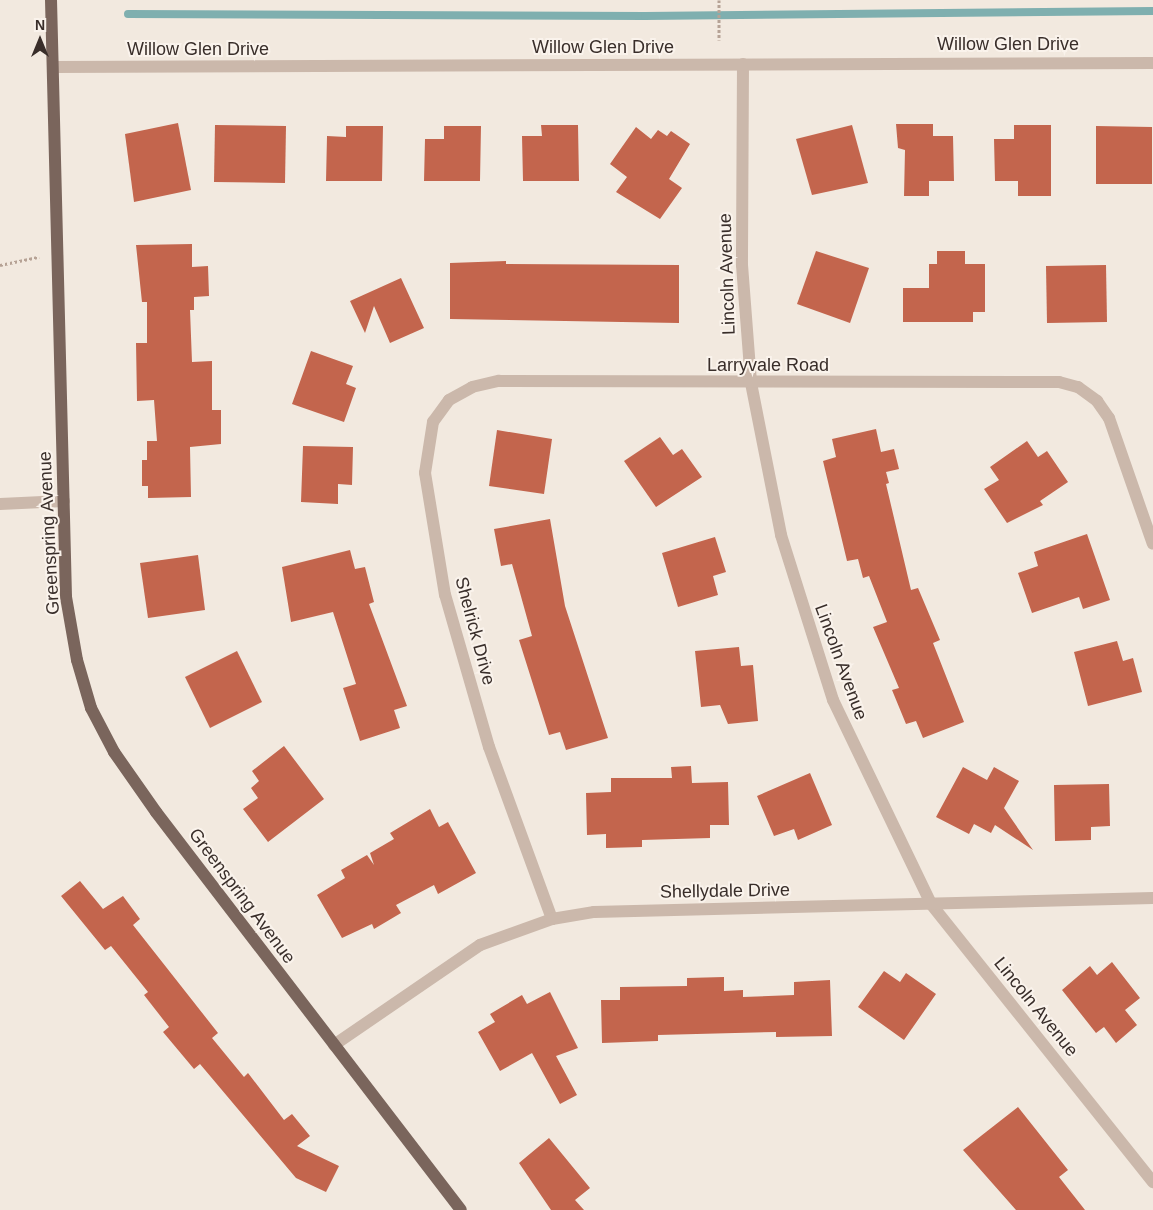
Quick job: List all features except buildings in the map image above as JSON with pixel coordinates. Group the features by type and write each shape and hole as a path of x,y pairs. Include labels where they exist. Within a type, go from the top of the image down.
{"main road":[{"name":"Greenspring Avenue","path":"51,0 59,252 66,597 77,660 91,708 114,752 156,812 461,1210"}],"street":[{"name":"Willow Glen Drive","path":"53,67 1153,63"},
{"name":"Lincoln Avenue","path":"743,64 742,265 751,383 781,535 833,700 931,904 1153,1182"},
{"name":"Larryvale Road","path":"499,380 751,383 1037,380 1078,387 1097,401 1109,418 1153,544"},
{"name":"Shelrick Drive","path":"499,380 472,387 449,400 433,422 425,473 445,595 468,677 552,919"},
{"path":"0,504 64,501"},
{"name":"Shellydale Drive","path":"334,1045 480,945 552,919 594,912 1153,898"}],"path":[{"path":"719,1 719,40"},
{"path":"0,265 59,252"}],"waterway":[{"path":"128,14 645,16 1153,11"}]}
